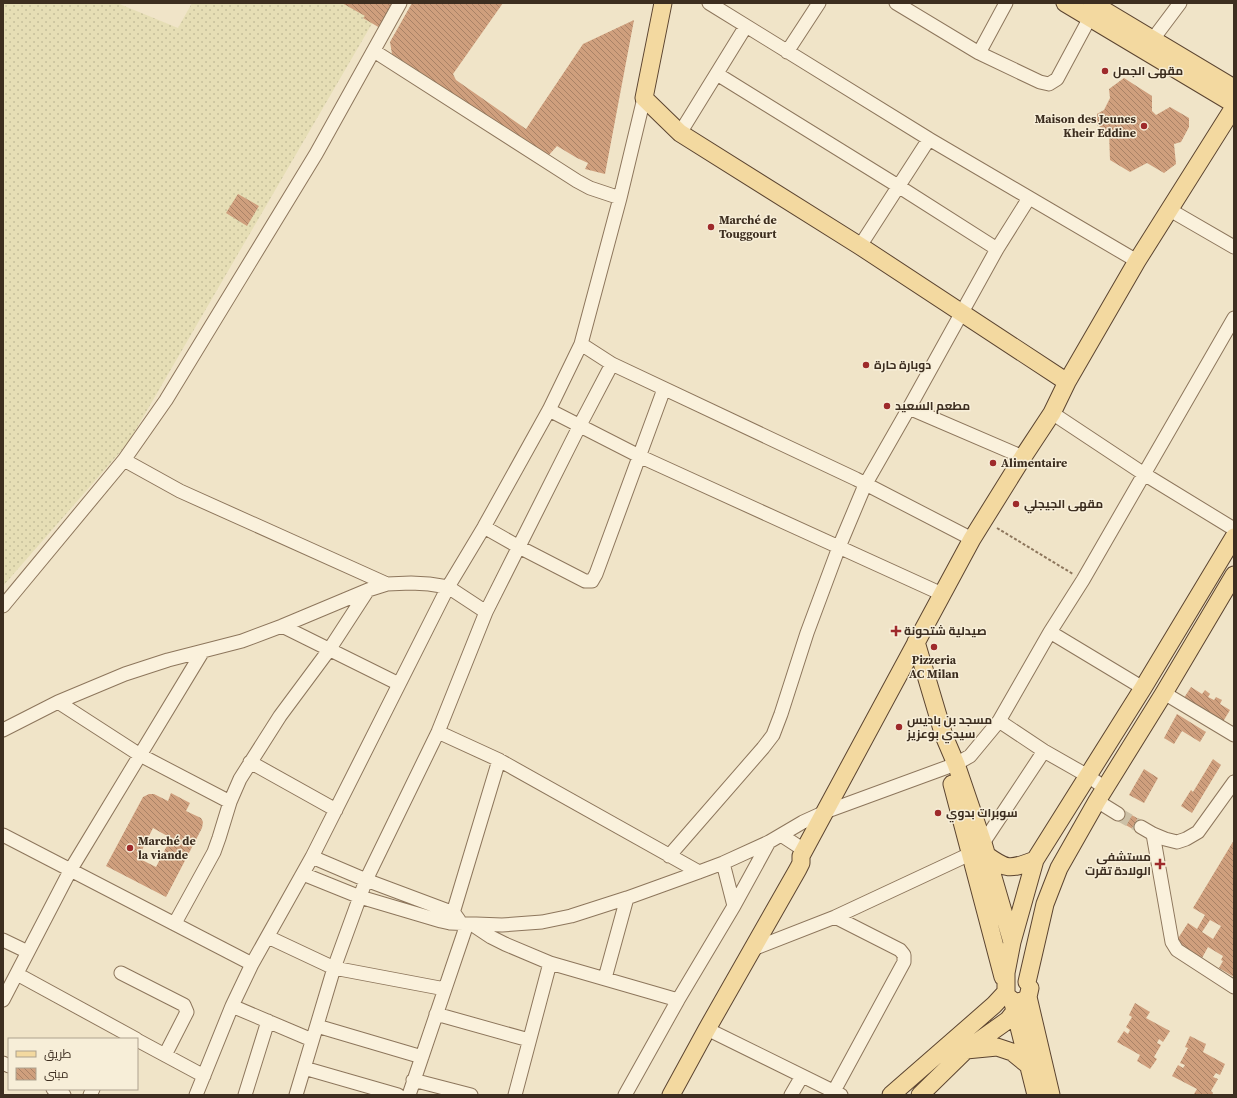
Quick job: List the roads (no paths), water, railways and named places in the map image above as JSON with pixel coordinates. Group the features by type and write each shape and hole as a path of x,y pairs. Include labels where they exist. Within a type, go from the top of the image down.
{"main road":[{"path":"663,3 644,98 680,132 961,311 1067,382"},
{"path":"1065,3 1093,9 1153,39 1234,88"},
{"path":"1093,9 1234,104"},
{"path":"671,1095 707,1028 798,869 801,863 802,853 972,539 1052,413 1067,382 1138,261 1234,107"},
{"path":"1036,1095 1028,1065 1016,993 1006,973 1012,942 1035,860 1144,688 1234,537"},
{"path":"920,1095 966,1050 1008,1020 1045,904 1059,868 1101,795 1234,575"},
{"path":"916,642 952,766 979,850 1012,942"},
{"path":"979,850 1001,865 1010,868 1035,860"},
{"path":"979,850 1016,993 1051,1095"},
{"path":"658,1095 790,864 802,853"},
{"path":"891,1095 994,1004 1016,993"},
{"path":"966,1050 997,1047 1012,1052 1028,1065"}],"street":[{"path":"3,606 124,460 166,400 316,154 400,3"},
{"path":"788,52 819,3"},
{"path":"896,3 979,53 1040,82 1049,84 1057,79 1093,9"},
{"path":"979,53 1006,3"},
{"path":"1153,39 1180,3"},
{"path":"714,4 746,26 929,139 1138,261"},
{"path":"680,132 746,26"},
{"path":"374,51 577,181 590,188 620,198"},
{"path":"717,74 898,186 996,249"},
{"path":"196,1095 232,1006 252,964 312,857 448,588 484,527 549,410 581,344 620,198 644,98"},
{"path":"860,246 929,139"},
{"path":"669,856 773,735 807,633 839,547 865,485 910,408 961,311 996,249 1029,198"},
{"path":"1170,210 1234,247"},
{"path":"302,874 360,897 461,921 502,925 542,922 571,916 627,898 723,863 769,842 825,812 952,766 970,756 998,721 1050,632 1083,580 1234,318"},
{"path":"581,344 612,364 865,485 972,539"},
{"path":"296,1095 334,968 366,880 438,732 486,612 612,364"},
{"path":"484,527 519,547 585,580 592,581 596,574 664,389"},
{"path":"910,408 1023,457"},
{"path":"549,410 639,456 942,594"},
{"path":"1052,413 1144,474 1234,528"},
{"path":"124,460 180,491 387,584"},
{"path":"3,730 58,702 125,674 168,660 242,641 368,590 387,584 429,584 448,588 486,612"},
{"path":"175,923 214,852 230,802 240,778 280,716 329,650 368,590"},
{"path":"282,626 399,684"},
{"path":"1050,632 1144,688"},
{"path":"3,1000 71,869 203,651"},
{"path":"1164,693 1234,735"},
{"path":"58,702 140,755 230,802"},
{"path":"998,721 1088,776 1101,795 1118,814"},
{"path":"438,732 499,760 699,872"},
{"path":"753,949 834,917 979,850 1044,750"},
{"path":"409,1095 445,989 499,760"},
{"path":"250,762 336,810"},
{"path":"1141,827 1165,840 1177,842 1186,840 1198,832 1234,782"},
{"path":"1153,834 1172,942 1177,950 1234,987"},
{"path":"3,835 252,964"},
{"path":"781,835 802,853"},
{"path":"625,1095 678,1000 734,906 769,842"},
{"path":"312,857 461,921 498,940 550,963 678,1000"},
{"path":"723,863 734,906"},
{"path":"605,978 627,898"},
{"path":"707,1028 838,1093 904,962 904,955 900,950 834,917"},
{"path":"268,937 334,968 445,989"},
{"path":"3,940 28,952"},
{"path":"515,1095 550,963"},
{"path":"17,974 121,1035 132,1038"},
{"path":"121,974 184,1006 187,1012 185,1019 165,1055"},
{"path":"232,1006 312,1040"},
{"path":"436,1014 529,1040"},
{"path":"245,1095 268,1021"},
{"path":"317,1026 422,1057"},
{"path":"138,1040 204,1076"},
{"path":"304,1068 398,1095"},
{"path":"791,1095 802,1076"},
{"path":"413,1080 471,1095"},
{"path":"55,1090 64,1095"}],"tunnel":[{"path":"1118,814 1141,827"}],"place":[{"name":"مقهى الجمل","path":"1105,71"},
{"name":"Maison des Jeunes Kheir Eddine","path":"1144,126"},
{"name":"Marché de Touggourt","path":"711,227"},
{"name":"دوبارة حارة","path":"866,365"},
{"name":"مطعم السعيد","path":"887,406"},
{"name":"Alimentaire","path":"993,463"},
{"name":"مقهى الجيجلي","path":"1016,504"},
{"name":"صيدلية شتحونة","path":"896,631"},
{"name":"Pizzeria AC Milan","path":"934,647"},
{"name":"مسجد بن باديس سيدي بوعزيز","path":"899,727"},
{"name":"سوبرات بدوي","path":"938,813"},
{"name":"Marché de la viande","path":"130,848"},
{"name":"مستشفى الولادة تقرت","path":"1160,864"}]}
